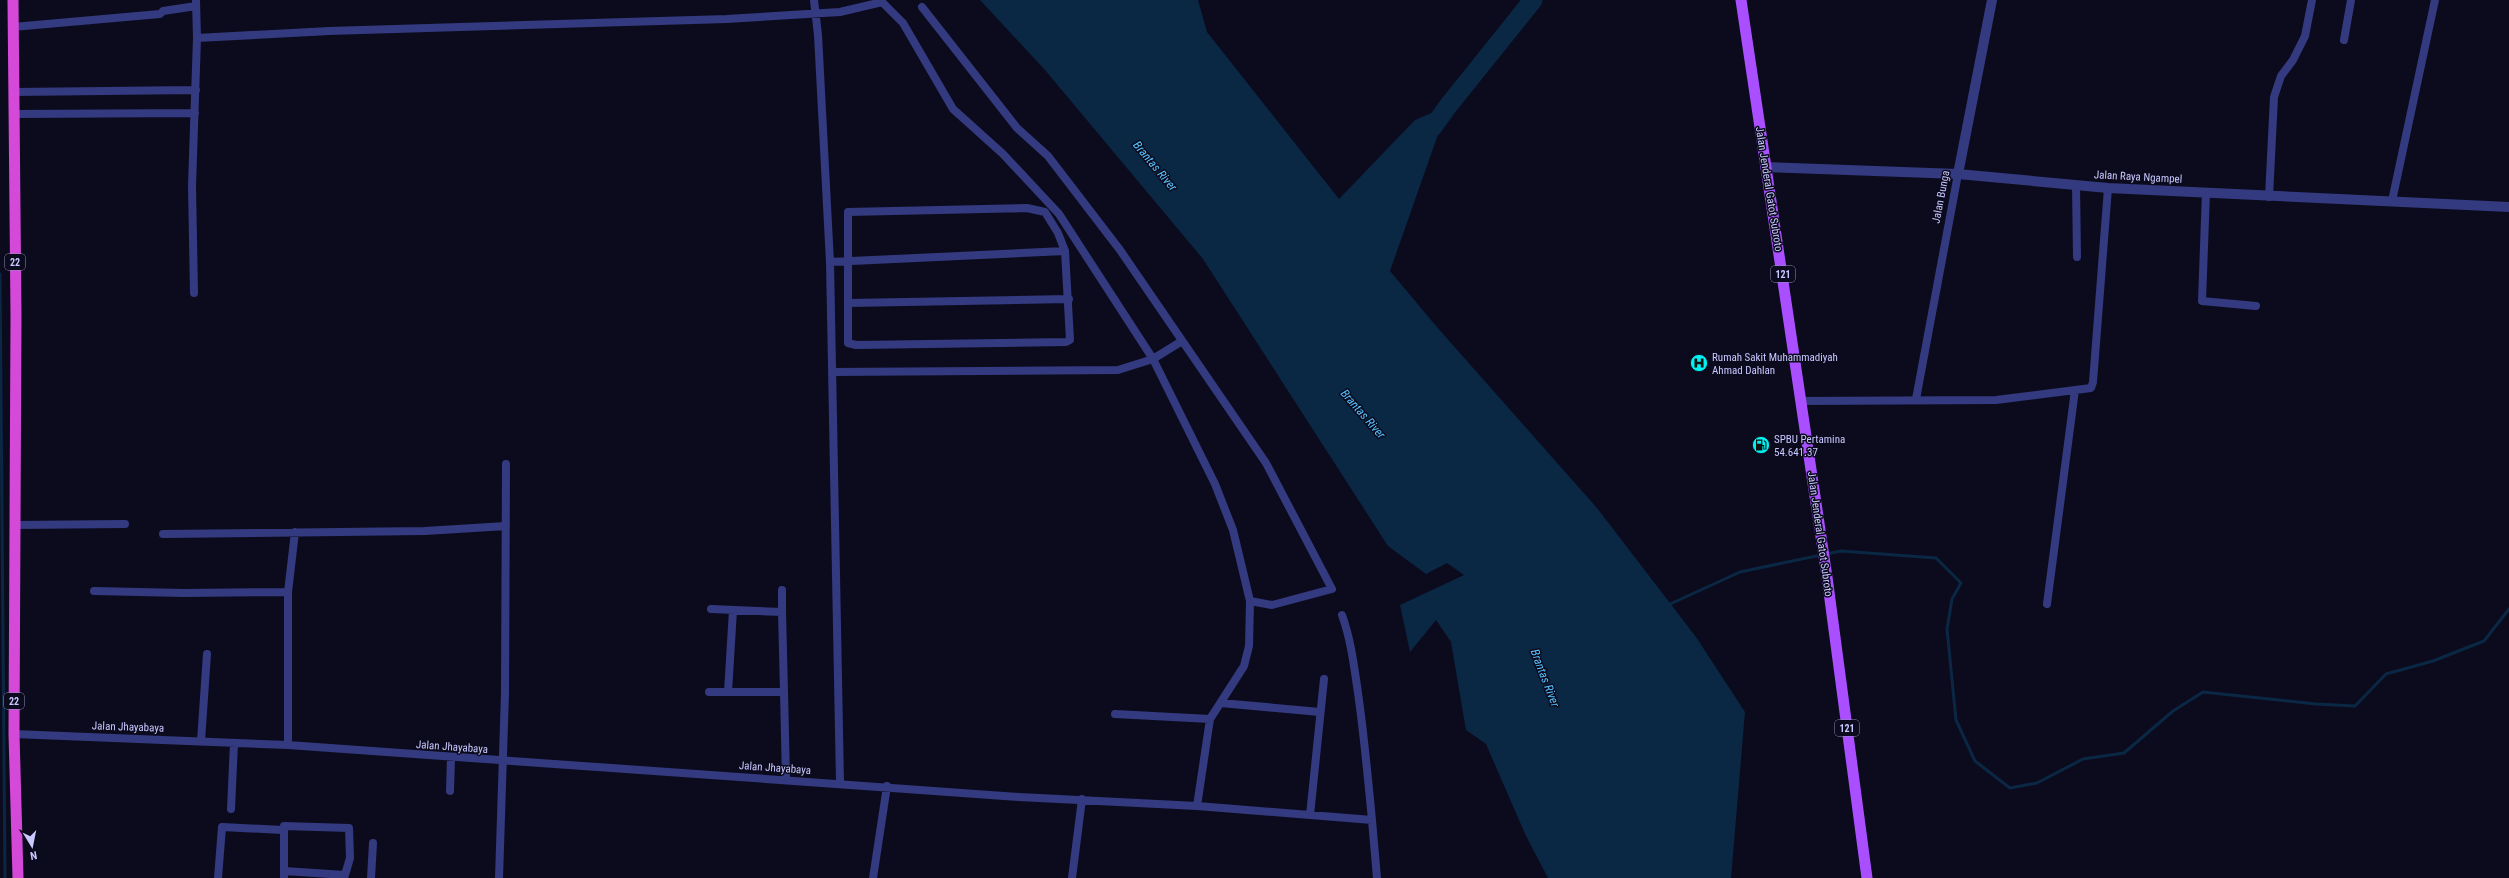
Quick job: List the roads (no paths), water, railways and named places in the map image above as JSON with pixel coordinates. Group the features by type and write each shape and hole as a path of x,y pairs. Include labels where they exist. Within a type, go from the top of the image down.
{"highway":[{"name":"22","path":"13,0 15,114 14,734 18,878"}],"main road":[{"name":"Jalan Jenderal Gatot Subroto","path":"1741,0 1827,577 1867,878"}],"street":[{"path":"814,0 817,14 830,262 840,784"},
{"name":"Jalan Bunga","path":"1916,399 1992,0"},
{"path":"2269,197 2274,97 2282,76 2293,60 2305,36 2312,0"},
{"path":"2344,40 2351,0"},
{"path":"2392,201 2435,0"},
{"path":"197,38 328,31 727,19 817,14 861,8 878,2 891,10 903,23 953,109 1003,154 1059,214 1153,359 1215,484 1233,530 1250,601 1249,646 1246,659 1221,703 1210,719 1197,806"},
{"path":"13,27 160,14 163,11 196,3 196,90 192,186 194,293"},
{"path":"922,7 1017,128 1048,156 1120,250 1266,463 1332,589 1272,605 1250,601"},
{"path":"14,92 196,90"},
{"path":"15,114 195,113"},
{"name":"Jalan Raya Ngampel","path":"1766,167 1958,174 2108,188 2206,192 2269,197 2509,207"},
{"path":"2076,185 2077,257"},
{"path":"1801,401 1916,399 1996,400 2091,388 2093,382 2108,188"},
{"path":"2206,192 2202,301 2256,306"},
{"path":"1038,209 1045,212 1065,251 1069,299 1070,340 1051,342 852,345 848,341 848,261 846,214 850,211 1038,209"},
{"path":"830,262 1065,251"},
{"path":"848,303 1069,299"},
{"path":"832,372 1118,370 1153,359 1182,341"},
{"path":"2047,604 2075,390"},
{"path":"499,878 503,761 506,464"},
{"path":"15,525 125,524"},
{"path":"163,534 426,531 506,526"},
{"path":"288,745 288,592 295,532"},
{"path":"782,590 786,780"},
{"path":"94,591 183,594 288,592"},
{"path":"711,609 782,612"},
{"path":"728,692 733,610"},
{"path":"1342,615 1349,634 1366,745 1377,878"},
{"path":"201,741 207,654"},
{"path":"1310,815 1324,679"},
{"path":"709,692 784,692"},
{"path":"1221,703 1320,712"},
{"path":"1115,714 1210,719"},
{"name":"Jalan Jhayabaya","path":"14,734 288,745 452,758 1197,806 1372,820"},
{"path":"232,809 234,743"},
{"path":"450,791 452,758"},
{"path":"873,878 887,786"},
{"path":"1072,878 1082,799"},
{"path":"284,826 349,828 350,858 345,877 284,874 284,826"},
{"path":"218,878 222,827 283,830"},
{"path":"372,878 374,843"}],"water":[{"name":"Brantas River","path":"980,0 1198,0 1207,32 1339,199 1415,120 1448,106 1390,271 1436,326 1597,508 1696,637 1745,712 1731,878 1548,878 1526,836 1486,744 1466,730 1451,642 1436,620 1410,652 1400,605 1464,575 1447,563 1426,574 1388,546 1203,259 1045,70"}],"waterway":[{"path":"1433,127 1448,106 1533,0"},
{"path":"0,274 5,878"},
{"path":"1826,554 1841,551 1936,558 1961,583 1952,599 1947,629 1956,720 1975,761 2010,788 2037,783 2083,759 2124,753 2173,711 2203,692 2316,704 2355,706 2386,674 2433,661 2484,641 2509,609"},
{"path":"1668,605 1740,572 1821,555"}],"place":[{"name":"Rumah Sakit Muhammadiyah Ahmad Dahlan","path":"1699,363"},
{"name":"SPBU Pertamina 54.641.37","path":"1761,445"}]}
